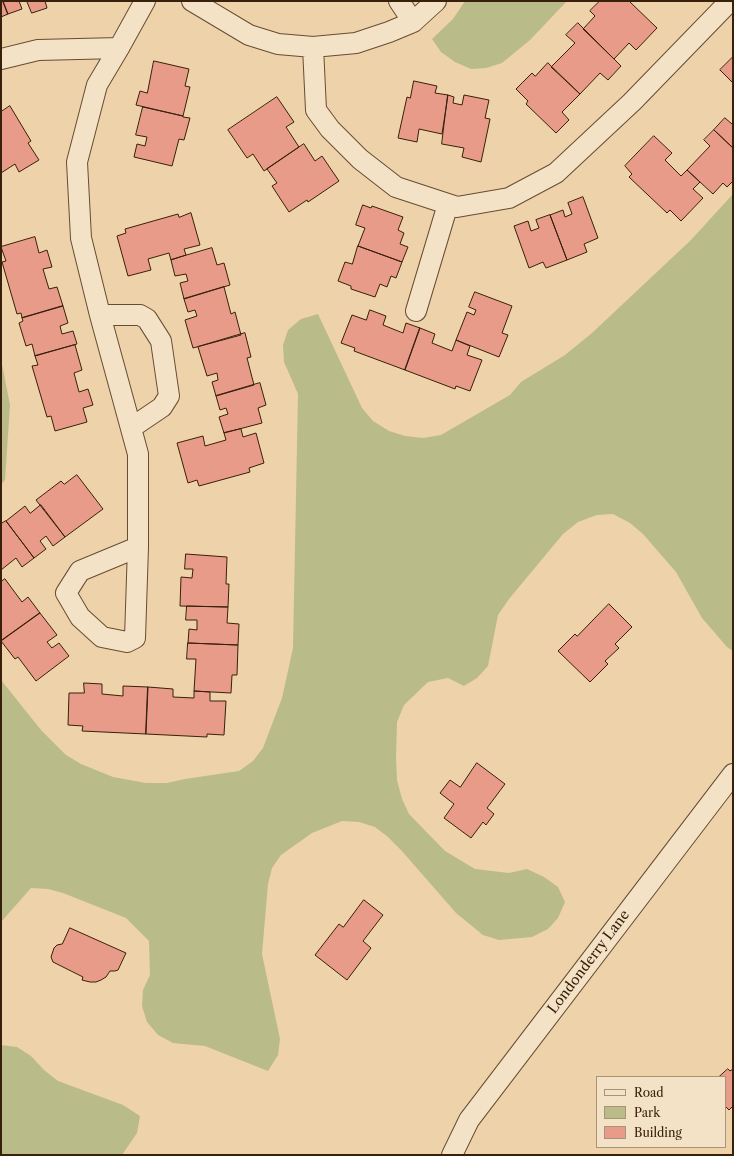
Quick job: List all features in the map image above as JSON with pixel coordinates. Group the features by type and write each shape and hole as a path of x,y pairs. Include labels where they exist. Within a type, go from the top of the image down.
{"street":[{"path":"138,547 80,570 66,593 80,617 102,637 127,642 135,638 138,547 138,454 100,315 81,238 77,162 97,85 145,1"},
{"path":"192,1 249,35 278,44 313,47 356,43 413,22 436,1"},
{"path":"399,1 413,22"},
{"path":"313,47 316,110 330,129 360,159 396,187 457,207 509,198 556,173 632,102 730,1"},
{"path":"1,59 38,50 119,48"},
{"path":"416,311 448,204"},
{"path":"100,315 140,315 148,319 161,341 169,396 162,407 131,428"},
{"name":"Londonderry Lane","path":"452,1155 469,1120 733,774"}],"green space":[{"path":"465,1 567,1 530,40 502,63 486,68 471,69 455,62 441,52 432,39 453,19"},
{"path":"733,194 733,651 727,647 702,618 676,572 643,534 630,523 613,514 597,515 578,522 563,534 509,599 498,615 488,666 477,678 464,686 448,678 428,682 404,705 397,722 397,780 402,799 409,814 445,851 475,869 509,873 527,869 544,877 558,887 565,902 558,918 548,929 532,937 499,940 483,935 456,913 401,850 375,827 359,822 342,821 312,833 281,855 272,868 268,884 262,954 280,1039 278,1055 268,1071 205,1046 173,1043 158,1035 147,1022 142,1006 143,990 150,975 149,941 126,918 63,893 48,889 31,888 1,922 1,680 41,730 66,755 81,764 113,777 146,783 167,783 239,771 253,761 263,748 282,698 293,648 298,394 284,362 283,345 288,330 301,319 318,314 362,408 373,421 389,431 405,436 423,438 441,435 510,395 521,382 565,355 592,333 691,240"},
{"path":"1,359 10,405 5,480 1,485"},
{"path":"1,1045 17,1047 31,1056 44,1070 58,1081 123,1105 140,1116 137,1133 122,1155 1,1155"}],"building":[{"path":"1,1 3,1 8,14 1,17"},
{"path":"3,1 19,1 22,9 8,14"},
{"path":"27,1 45,1 47,8 32,13"},
{"path":"600,1 629,1 657,28 636,50 629,43 614,59 583,29 595,16 590,11"},
{"path":"578,23 621,66 608,80 600,73 580,94 551,67 575,43 566,35"},
{"path":"733,57 733,83 720,70"},
{"path":"154,61 189,69 185,86 190,87 183,116 136,105 140,91 147,93"},
{"path":"548,63 580,94 562,112 569,120 556,133 526,104 528,101 516,89 532,73 535,76"},
{"path":"414,81 437,86 435,93 448,95 442,134 419,129 417,142 398,138 407,97 410,98"},
{"path":"448,95 454,97 453,103 462,105 464,95 489,100 485,118 490,119 481,162 462,157 464,148 442,144"},
{"path":"277,97 294,122 286,127 299,147 264,171 253,154 247,158 228,130"},
{"path":"10,106 31,141 28,143 39,160 19,172 15,164 1,173 1,112"},
{"path":"143,107 190,118 184,140 179,139 172,166 134,157 137,144 145,146 147,137 136,135"},
{"path":"725,118 732,124 733,123 733,148 714,130"},
{"path":"714,130 733,148 733,181 727,187 723,183 713,194 687,170 710,146 704,140"},
{"path":"654,136 672,153 665,160 681,176 687,170 700,182 693,189 703,198 681,221 670,210 667,213 629,177 632,174 625,166"},
{"path":"304,144 315,161 322,156 339,181 308,202 307,200 289,212 272,186 277,183 267,169"},
{"path":"583,197 598,238 584,244 587,252 567,260 550,215 563,210 565,217 572,214 568,203"},
{"path":"363,205 371,208 372,206 403,217 398,230 404,233 400,244 408,247 402,262 358,246 365,228 356,225"},
{"path":"191,213 200,245 184,249 186,255 171,260 169,253 148,259 151,270 128,276 117,236 126,233 125,229 178,214 179,217"},
{"path":"550,215 567,260 546,268 543,262 529,268 514,226 528,221 531,231 539,228 536,220"},
{"path":"35,237 39,253 47,250 52,267 43,269 49,289 57,287 63,306 22,318 21,313 17,314 2,262 6,261 1,247"},
{"path":"358,246 402,262 396,278 391,276 387,287 380,284 375,297 351,289 351,286 338,281 345,262 352,264"},
{"path":"212,248 217,265 224,263 230,285 184,299 180,283 188,281 186,274 175,276 171,260"},
{"path":"224,287 231,314 235,312 241,335 193,348 185,320 197,316 195,310 188,312 184,299"},
{"path":"475,292 512,306 502,333 508,335 499,357 456,340 467,312 474,315 476,310 469,307"},
{"path":"63,306 68,323 60,326 62,334 73,331 77,344 35,356 32,344 26,346 19,323 23,321 22,318"},
{"path":"370,310 386,316 383,325 403,333 406,323 420,328 405,370 354,351 355,348 341,343 352,315 366,320"},
{"path":"420,328 435,334 432,343 452,351 456,340 470,346 467,355 482,360 470,391 456,386 455,389 405,370"},
{"path":"245,333 251,357 247,358 254,385 216,396 212,382 218,380 217,373 207,376 198,347"},
{"path":"75,345 82,370 74,373 79,392 88,389 93,405 83,408 87,422 55,431 51,416 47,417 32,366 38,365 35,356"},
{"path":"260,383 266,405 258,408 262,423 224,433 219,417 228,414 226,408 220,410 216,396"},
{"path":"241,429 243,437 256,433 264,463 249,468 250,472 199,486 197,480 188,483 177,443 203,436 205,446 226,440 224,433"},
{"path":"77,475 103,509 65,537 36,500 61,481 64,484"},
{"path":"41,505 65,537 53,546 46,536 40,541 46,549 34,558 6,521 25,506 30,513"},
{"path":"6,521 34,558 22,567 16,558 1,570 1,524"},
{"path":"186,554 227,557 226,584 229,584 228,607 180,606 181,577 192,578 193,569 185,569"},
{"path":"5,579 22,602 28,597 40,613 1,641 1,582"},
{"path":"609,604 632,627 615,644 619,648 605,661 608,664 590,682 558,651 575,634 577,636"},
{"path":"187,606 228,607 227,623 239,624 238,645 188,643 189,629 197,630 197,620 186,620"},
{"path":"40,613 57,635 47,642 52,648 59,643 69,656 36,681 18,657 15,659 1,641"},
{"path":"188,643 238,645 237,675 232,675 231,693 194,691 196,659 187,659"},
{"path":"84,683 102,684 102,694 123,696 123,686 148,687 146,734 82,731 83,726 68,725 69,693 84,693"},
{"path":"148,687 173,689 173,697 194,698 194,691 210,692 210,701 226,701 224,735 207,734 207,737 146,734"},
{"path":"477,763 505,784 487,808 494,814 486,825 483,822 471,838 444,818 454,804 440,793 450,780 460,787"},
{"path":"364,900 383,915 363,941 371,948 347,980 315,955 339,924 343,927"},
{"path":"70,928 126,953 118,970 110,971 106,977 101,980 90,982 82,980 83,977 53,962 51,957 54,948 57,945 62,944"},
{"path":"728,1069 730,1071 733,1069 733,1106 729,1110 726,1107 726,1076 720,1076"}]}
